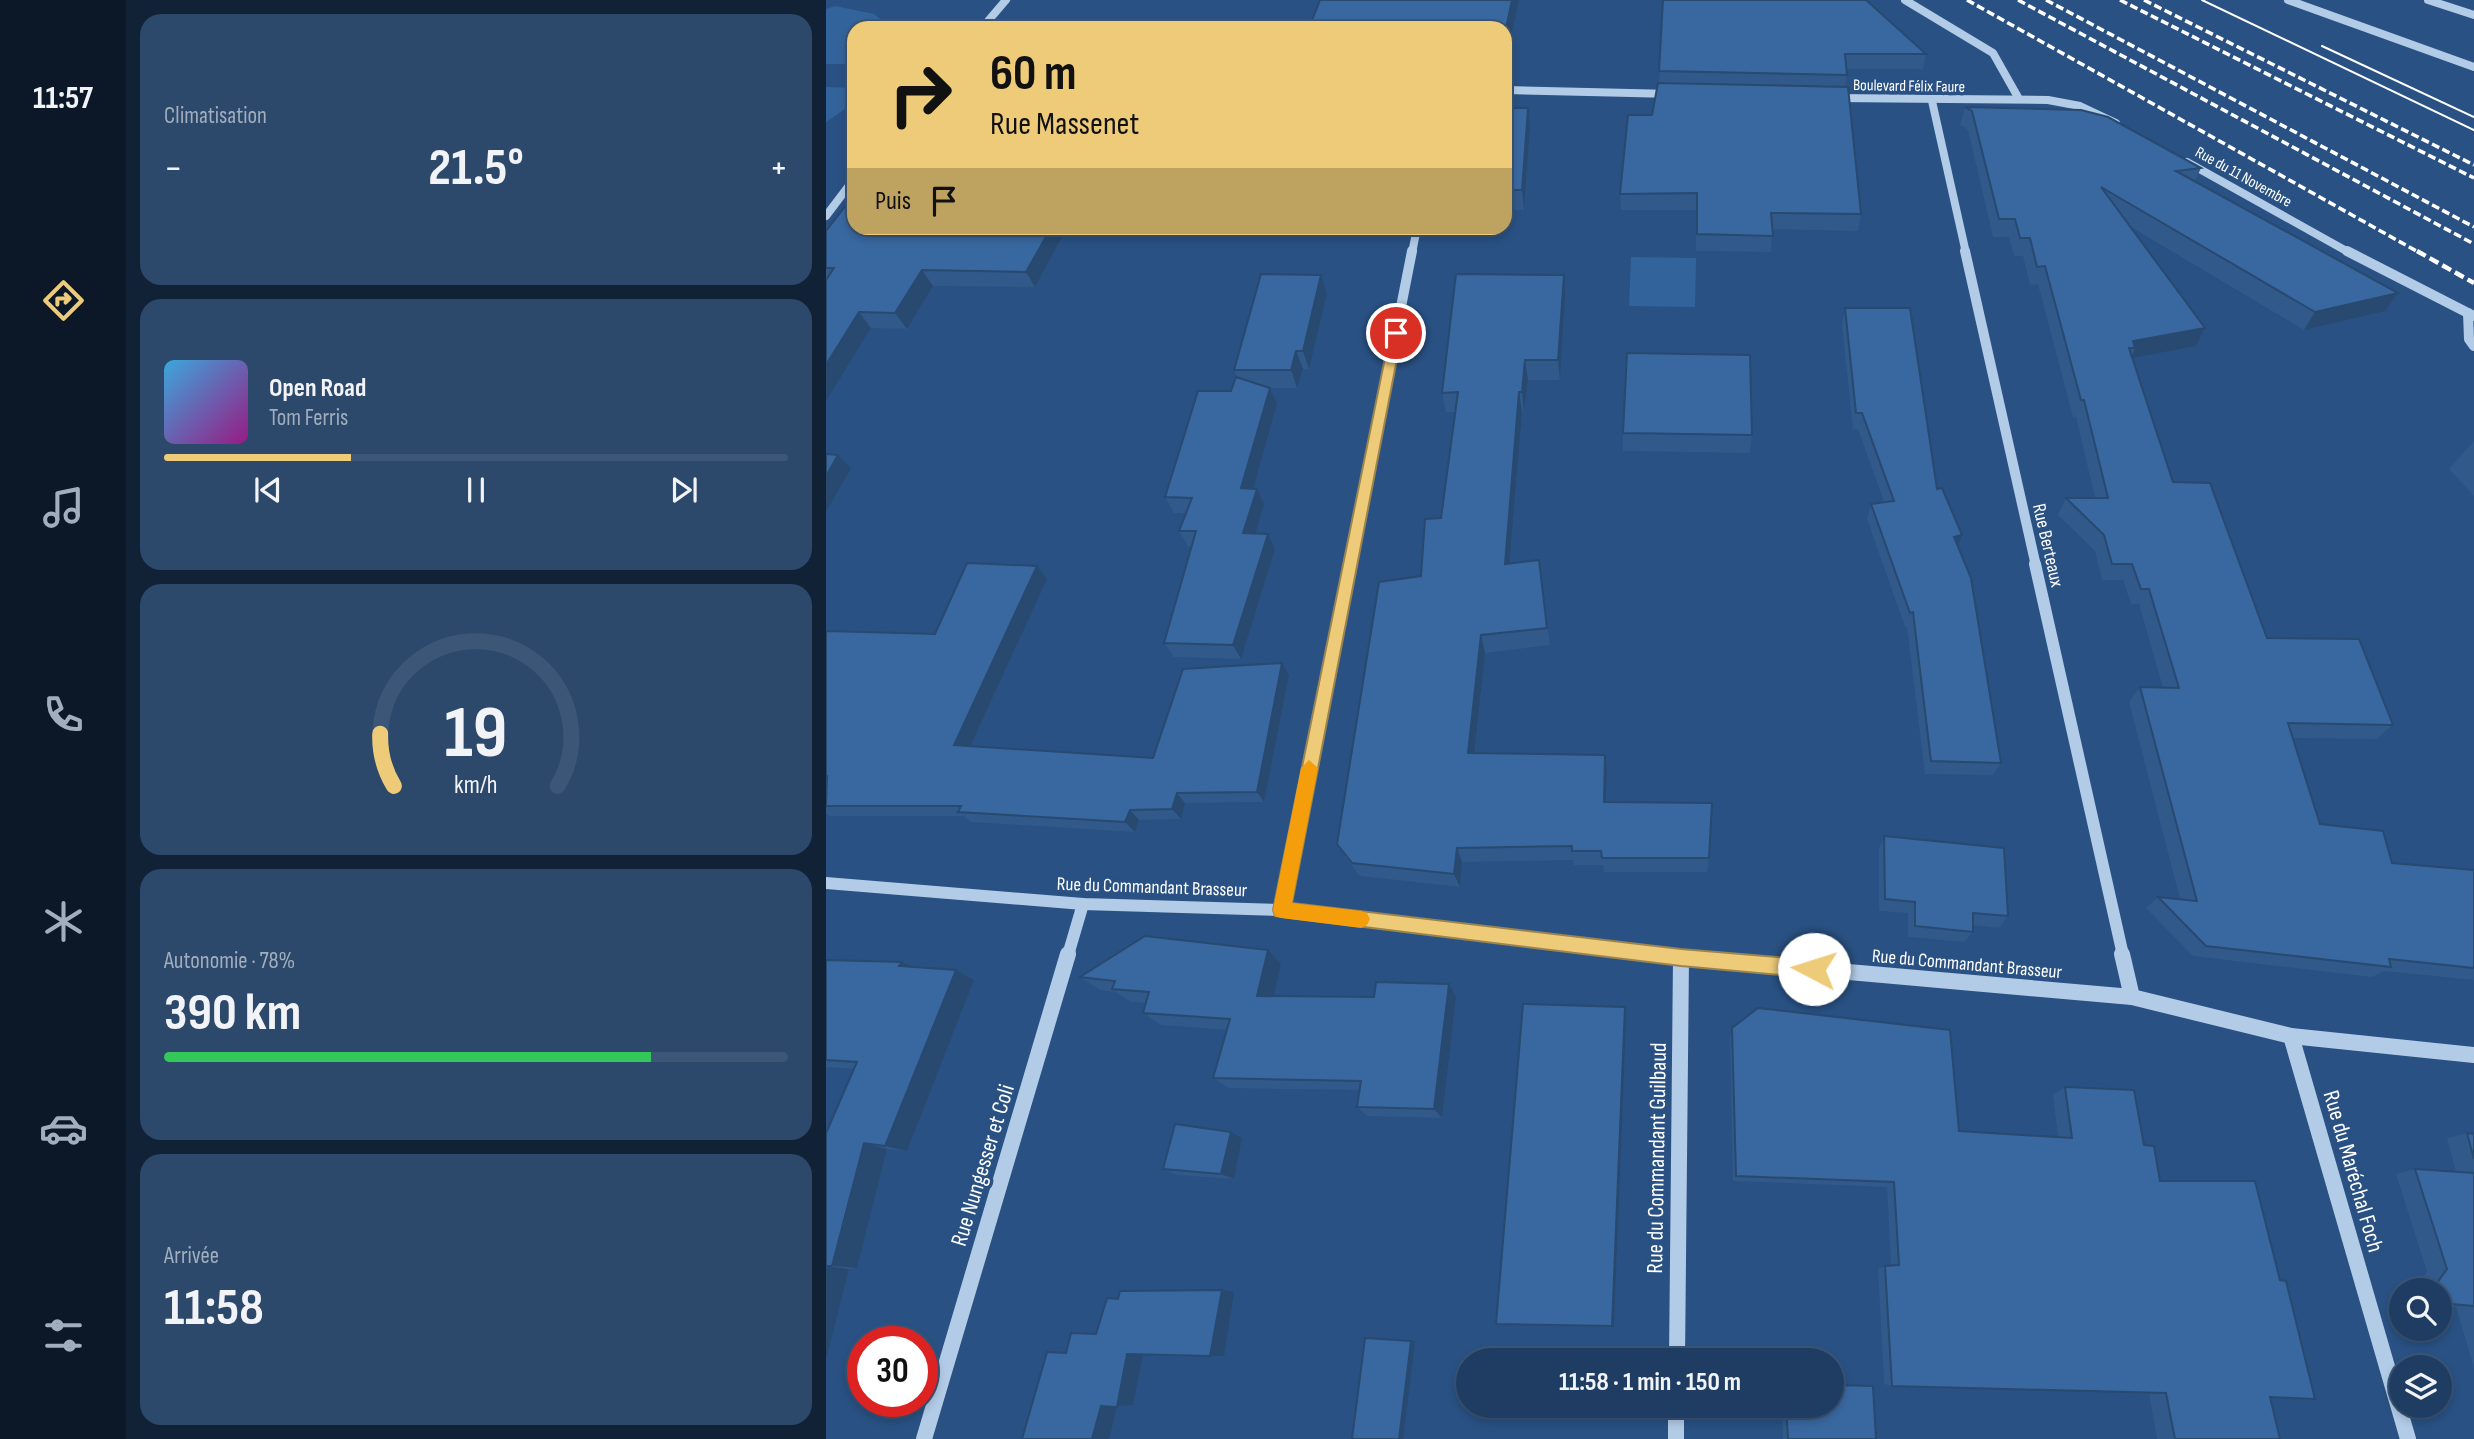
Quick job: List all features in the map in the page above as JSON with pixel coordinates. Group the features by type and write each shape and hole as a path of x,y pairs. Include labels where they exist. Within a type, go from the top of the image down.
{"street":[{"path":"988,21 1006,0"},
{"path":"1905,0 1993,53 2020,99 2080,106 2130,131"},
{"path":"2288,0 2474,67"},
{"path":"2428,0 2474,15"},
{"path":"1512,90 1684,94"},
{"name":"Boulevard Félix Faure","path":"1822,98 1932,101 2020,99"},
{"name":"Rue Berteaux","path":"1932,101 2132,997"},
{"name":"Rue du 11 Novembre","path":"2178,157 2345,250 2471,314"},
{"path":"826,216 847,188"},
{"path":"826,196 840,197"},
{"path":"1281,910 1416,235"},
{"path":"2471,314 2469,339 2474,346"},
{"name":"Rue du Commandant Brasseur","path":"826,883 1083,904 1281,910 1681,958 2132,997 2291,1036 2474,1055"},
{"name":"Rue Nungesser et Coli","path":"924,1439 1083,904"},
{"name":"Rue du Commandant Guilbaud","path":"1676,1348 1681,958"},
{"name":"Rue du Maréchal Foch","path":"2291,1036 2409,1439"},
{"path":"1676,1418 1676,1439"}],"shaded area":[{"path":"835,6 874,14 882,21 847,21 847,64 826,64 826,9"},
{"path":"826,87 847,88 847,108 826,122"},
{"path":"1631,257 1696,258 1695,307 1629,306"}],"building":[{"path":"1320,0 1512,0 1508,21 1312,21"},
{"path":"1663,0 1866,0 1926,54 1845,54 1847,75 1659,71"},
{"path":"1658,83 1848,87 1861,214 1771,213 1773,236 1697,234 1697,193 1620,194 1628,115 1652,115"},
{"path":"1965,107 2081,110 2108,117 2201,168 2176,171 2398,293 2315,312 2101,187 2205,328 2133,341 2135,348 2129,348 2173,482 2210,483 2267,638 2359,639 2393,725 2288,723 2320,824 2383,831 2392,863 2474,870 2474,968 2389,959 2391,967 2206,946 2158,897 2197,901 2140,687 2179,688 2149,589 2141,589 2132,564 2112,564 2104,535 2066,498 2108,498 2084,400 2081,400 2045,266 2037,267 2030,238 2020,238 2015,219 1999,219 1972,111"},
{"path":"1512,108 1528,108 1522,190 1512,190"},
{"path":"847,204 847,235 1047,235 1026,272 922,270 895,313 859,312 826,365 826,280 834,268 826,268 826,231"},
{"path":"1261,274 1321,275 1303,351 1296,351 1291,370 1234,370"},
{"path":"1456,274 1564,275 1558,360 1525,360 1522,392 1519,392 1505,564 1539,560 1547,628 1481,635 1468,753 1605,755 1604,802 1712,803 1709,858 1602,858 1601,851 1572,851 1572,846 1457,848 1454,874 1352,863 1337,844 1379,582 1421,576 1425,519 1441,518 1458,392 1442,393"},
{"path":"1845,308 1910,308 1937,489 1942,488 1962,535 1954,537 1971,578 2001,763 1931,761 1913,612 1910,613 1871,504 1894,501 1862,413 1856,413"},
{"path":"1627,353 1750,355 1752,435 1623,433"},
{"path":"1236,377 1270,388 1241,488 1257,489 1243,533 1268,534 1233,645 1164,643 1196,531 1179,531 1192,498 1165,497 1198,391 1231,391"},
{"path":"826,454 838,455 826,476"},
{"path":"967,563 1037,566 954,745 1153,758 1183,669 1282,663 1257,792 1177,793 1172,809 1130,810 1125,822 958,812 961,806 826,806 826,631 935,634"},
{"path":"1884,836 2004,848 2008,916 1973,913 1973,932 1915,926 1915,902 1885,899"},
{"path":"1145,936 1268,950 1257,996 1374,997 1376,982 1449,984 1434,1109 1357,1107 1361,1081 1213,1078 1230,1019 1143,1013 1149,992 1112,989 1115,981 1080,977"},
{"path":"826,960 902,962 899,966 956,970 885,1146 864,1143 832,1266 826,1266 826,1133 857,1062 826,1060"},
{"path":"1523,1004 1625,1007 1612,1326 1496,1324"},
{"path":"1758,1008 1950,1030 1959,1131 2072,1138 2065,1087 2134,1090 2144,1145 2154,1146 2160,1181 2255,1181 2280,1280 2286,1281 2315,1399 2270,1397 2280,1439 2175,1439 2166,1393 1892,1386 1885,1266 1899,1265 1894,1182 1736,1176 1732,1028"},
{"path":"1175,1124 1231,1132 1221,1174 1163,1169"},
{"path":"2467,1133 2474,1134 2474,1159"},
{"path":"2415,1169 2474,1173 2474,1306 2452,1304 2452,1278 2441,1278 2447,1269"},
{"path":"1222,1290 1210,1356 1127,1354 1117,1407 1101,1406 1092,1439 1022,1439 1047,1352 1066,1353 1071,1333 1096,1334 1107,1298 1118,1299 1120,1291"},
{"path":"1365,1338 1411,1341 1399,1439 1352,1439"},
{"path":"1844,1385 1873,1386 1876,1439 1788,1439 1787,1418 1844,1418"}],"tram line":[{"path":"2202,0 2474,130"},
{"path":"2322,46 2474,117"}],"railway":[{"path":"1967,0 2420,253"},
{"path":"2018,0 2474,244"},
{"path":"2046,0 2474,227"},
{"path":"2120,0 2474,178"},
{"path":"2144,0 2474,165"},
{"path":"2417,251 2474,283"}],"slow traffic":[{"path":"1309,768 1281,910 1361,919"}],"route":[{"path":"1396,333 1281,910 1681,958 1814,969"}]}
